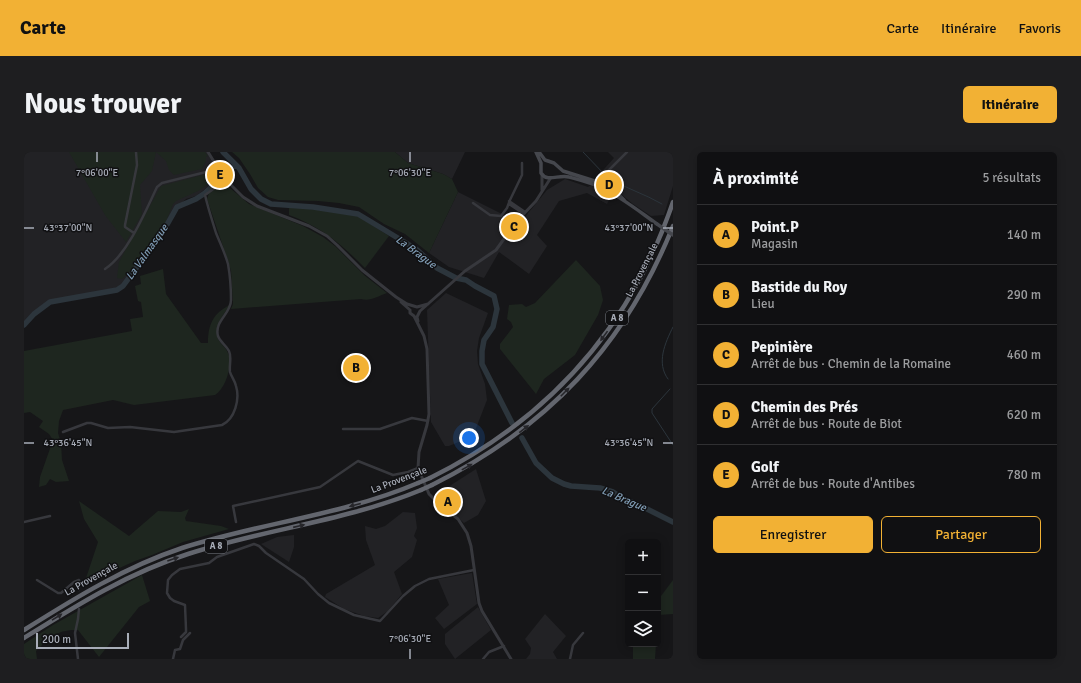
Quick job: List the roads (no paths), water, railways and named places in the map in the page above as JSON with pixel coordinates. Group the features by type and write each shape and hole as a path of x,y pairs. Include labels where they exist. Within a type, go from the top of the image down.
{"highway":[{"name":"La Provençale","path":"24,630 127,569 166,554 213,539 358,505 392,494 430,478 460,463 506,433 532,413 572,375 596,347 619,316 657,246 673,202"},
{"name":"La Provençale","path":"24,638 104,589 159,563 204,549 366,510 421,490 482,458 511,439 537,418 582,374 611,340 636,302 659,260 673,226"}],"main road":[{"path":"538,152 545,160 554,163 563,171 600,185 673,235"},
{"path":"538,152 542,176 552,178 565,176 600,185"},
{"path":"541,166 549,162"},
{"path":"552,178 557,172 557,167"}],"street":[{"path":"134,233 125,227 125,225 137,165 136,152"},
{"path":"208,152 221,174 237,192 253,204 299,221 326,236 362,270 410,310 410,313 417,314"},
{"path":"600,185 608,171 627,152"},
{"path":"473,203 494,216 501,216 508,208 509,202 522,175 522,163"},
{"path":"105,269 116,260 134,233 158,187 162,183 218,169"},
{"path":"541,192 543,183 542,176"},
{"path":"417,314 465,270 496,250 517,221 536,201 552,178"},
{"path":"63,432 87,423 91,423 108,428 134,427 159,432 174,432 222,425 228,422 233,416 237,402 237,386 230,372 230,356 228,349 218,336 218,327 222,318 228,311 231,302 230,279 228,264 216,234 205,195 225,179"},
{"path":"509,202 525,213"},
{"path":"396,298 415,307"},
{"path":"410,310 415,307 428,304"},
{"path":"415,307 419,326 426,344 429,421 420,444 418,468 429,494 458,519 468,532 479,604 510,659"},
{"path":"343,430 380,428 412,418 429,421"},
{"path":"236,522 233,506 320,487 344,472 356,462 361,461 393,475 418,468"},
{"path":"24,522 50,516"},
{"path":"181,636 186,632 185,605 174,601 167,593 168,580 180,569 209,563 217,557 254,544 259,546 266,553 304,579 318,594 329,602 354,615 380,621 403,596 415,586 429,578 474,570"},
{"path":"37,580 58,593 61,593 74,582 79,580 79,590"},
{"path":"78,659 75,633 79,609"},
{"path":"173,659 175,650 180,648 183,640 190,633"},
{"path":"570,659 574,645 583,633"},
{"path":"483,659 490,652 504,646"}],"waterway":[{"name":"La Brague","path":"223,152 239,168 251,189 261,199 271,204 313,207 358,214 416,249 437,268 456,278 466,280 494,296 497,309 493,327 484,340 482,364 512,423"},
{"path":"583,152 605,175"},
{"name":"La Valmasque","path":"24,325 34,314 50,302 117,290 123,286 164,230 177,207 196,199 205,193 235,165"},
{"path":"608,178 662,204"},
{"path":"668,379 664,373 662,360 665,346 673,327"},
{"path":"670,389 652,409 652,413 673,445"},
{"name":"La Brague","path":"522,438 536,463 552,478 571,486 600,488 613,492 624,499 673,522"}],"place":[{"name":"Golf","path":"220,175"},
{"name":"Chemin des Prés","path":"609,185"},
{"name":"Pepinière","path":"514,227"},
{"name":"Bastide du Roy","path":"356,368"},
{"name":"Point.P","path":"448,502"}]}
